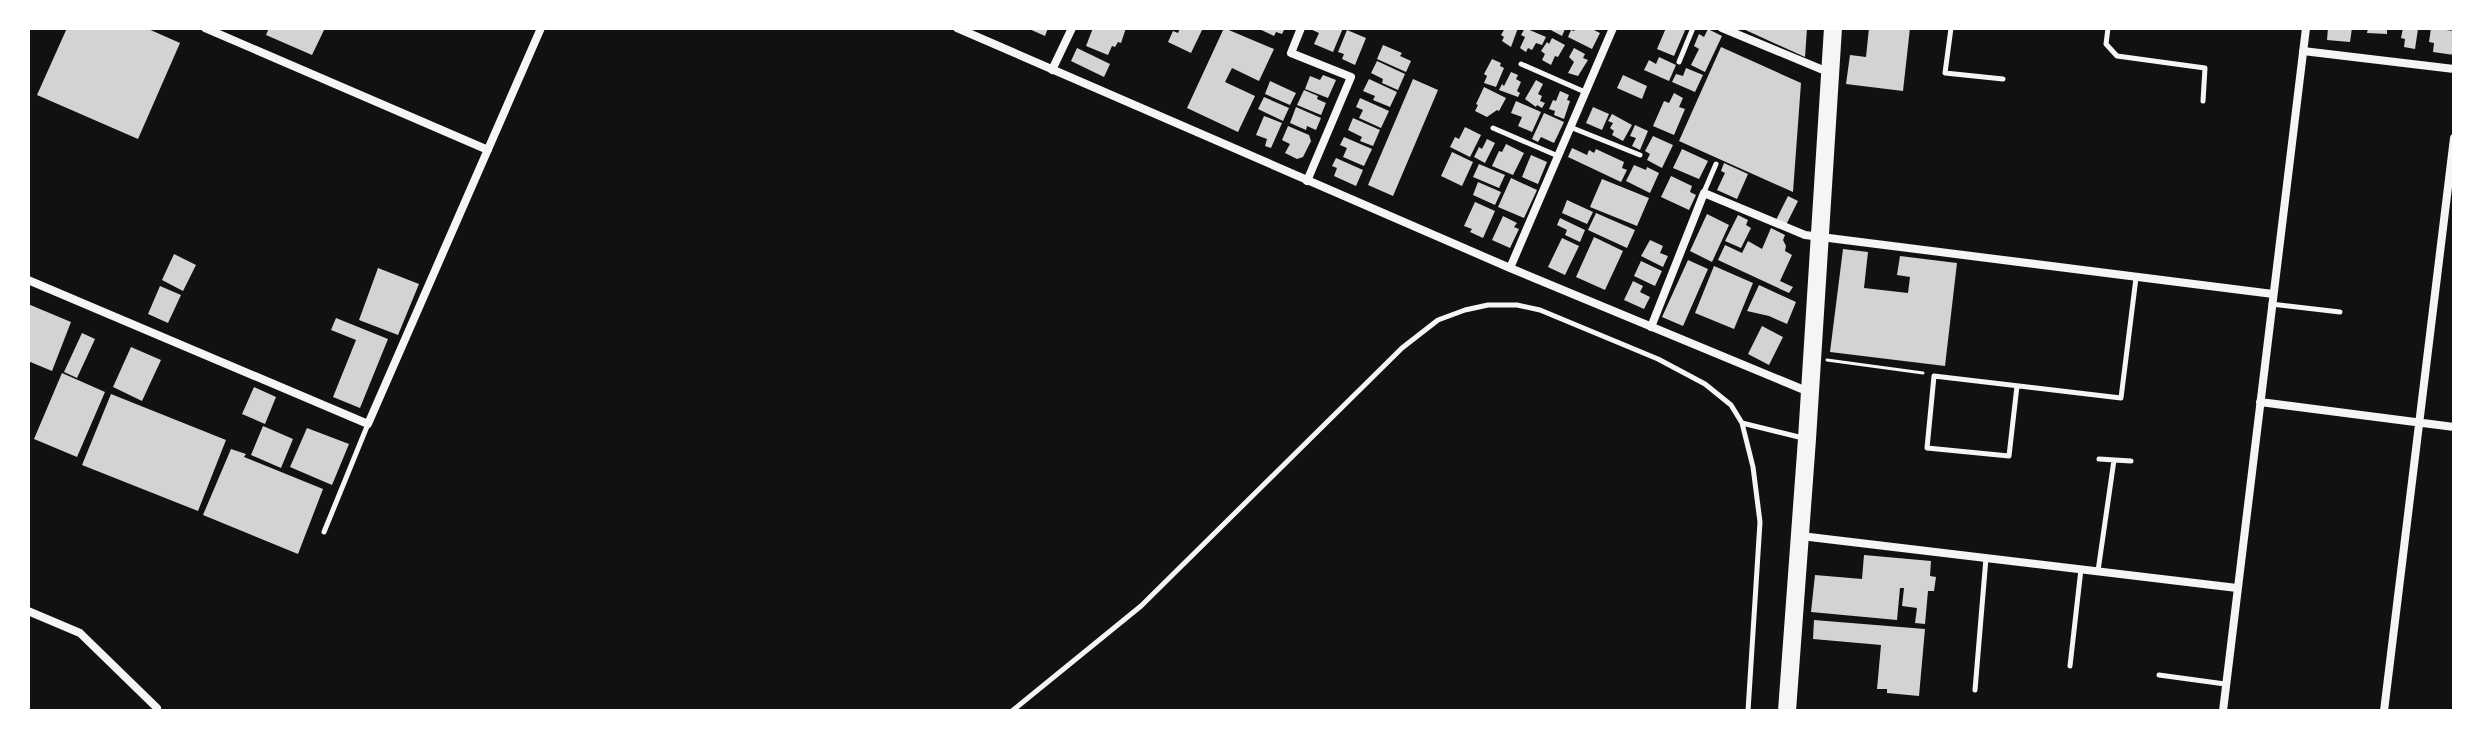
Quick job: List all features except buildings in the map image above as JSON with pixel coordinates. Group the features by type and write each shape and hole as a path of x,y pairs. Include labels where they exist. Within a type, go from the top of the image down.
{"highway":[{"path":"1787,711 1833,28"}],"street":[{"path":"205,28 488,150"},
{"path":"28,280 368,424 541,28"},
{"path":"957,28 1510,268 1809,393"},
{"path":"1052,70 1072,28"},
{"path":"1301,28 1291,53 1351,77 1307,181"},
{"path":"1510,268 1613,28"},
{"path":"1722,28 1830,73"},
{"path":"2223,711 2306,28"},
{"path":"2303,51 2454,69"},
{"path":"2384,711 2454,138"},
{"path":"1651,327 1704,193 1805,235 2273,294"},
{"path":"2260,402 2454,427"},
{"path":"1799,536 2237,588"},
{"path":"28,611 80,633 157,708"}],"lane":[{"path":"1679,62 1693,28"},
{"path":"1951,28 1945,73 2003,79"},
{"path":"2108,28 2106,44 2117,56 2205,68 2203,101"},
{"path":"1521,64 1585,92"},
{"path":"1570,127 1640,155"},
{"path":"1493,128 1558,156"},
{"path":"1704,193 1716,164"},
{"path":"2017,386 2009,456 1927,448 1934,376 2121,398 2136,278"},
{"path":"2271,304 2340,312"},
{"path":"1012,711 1141,606 1402,348 1438,320 1488,305 1517,305 1540,310 1658,359 1705,384 1731,405 1742,423 1753,467 1760,522 1748,711"},
{"path":"1742,423 1807,439"},
{"path":"324,532 368,424"},
{"path":"2099,459 2131,461"},
{"path":"2098,571 2114,460"},
{"path":"1975,690 1986,558"},
{"path":"2070,666 2081,569"},
{"path":"2159,675 2226,684"}],"path":[{"path":"1822,360 1934,376"}]}
